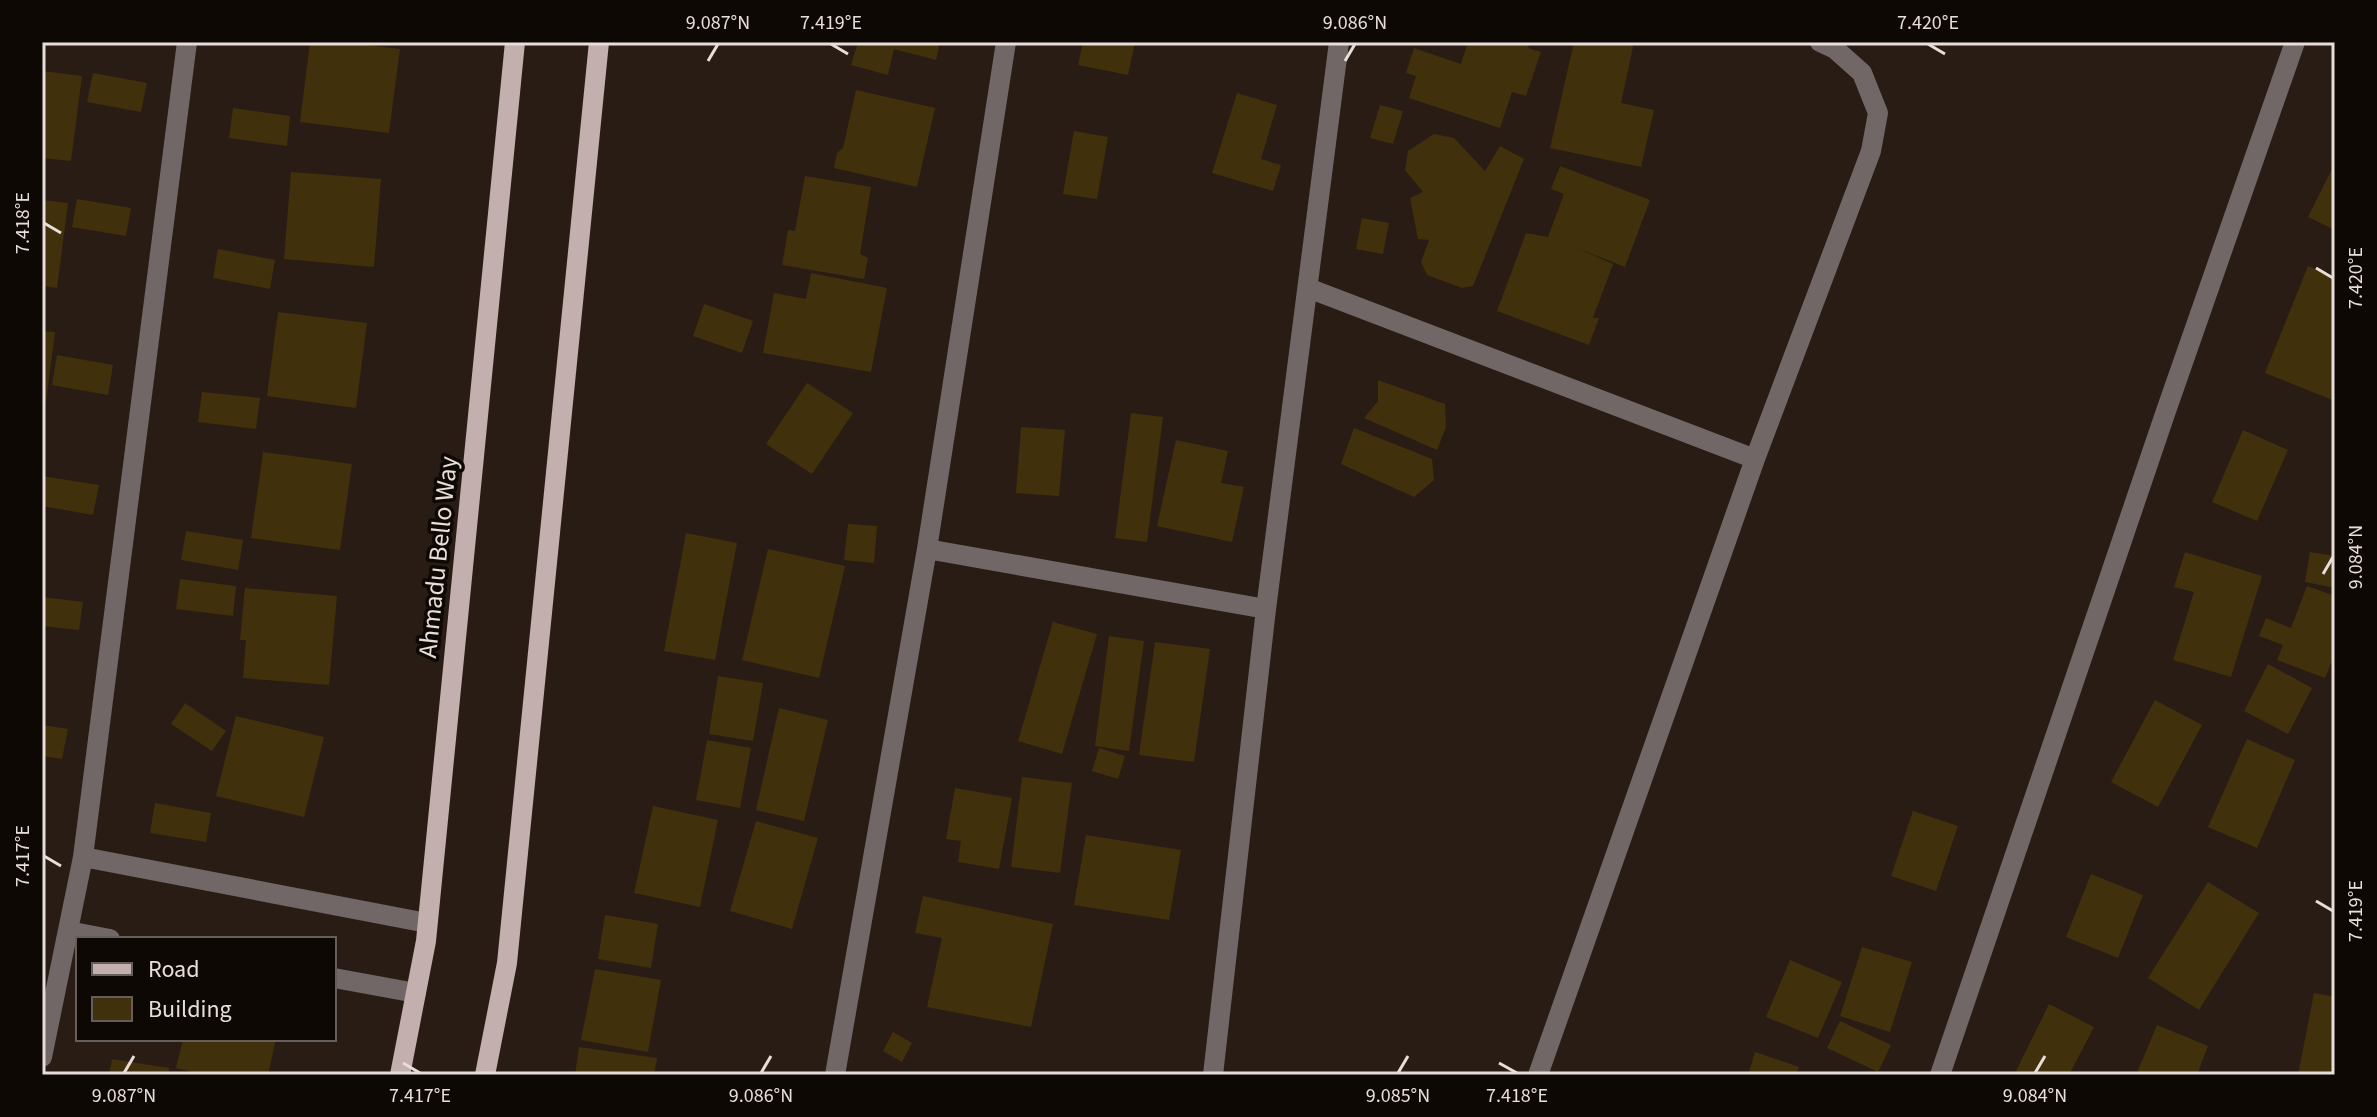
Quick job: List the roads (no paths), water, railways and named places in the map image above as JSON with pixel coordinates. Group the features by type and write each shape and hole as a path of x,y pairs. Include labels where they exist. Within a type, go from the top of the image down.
{"main road":[{"name":"Ahmadu Bello Way","path":"400,1075 427,923 515,42"},
{"path":"485,1075 507,963 599,42"}],"street":[{"path":"42,1057 83,857 187,42"},
{"path":"835,1075 927,549 1006,42"},
{"path":"1213,1075 1266,609 1339,42"},
{"path":"1538,1075 1755,459 1871,151 1878,113 1862,73 1835,49 1820,42"},
{"path":"1940,1075 2295,42"},
{"path":"1308,288 1755,459"},
{"path":"927,549 1266,609"},
{"path":"83,857 427,923"},
{"path":"68,931 100,937"},
{"path":"336,978 416,993"}]}
